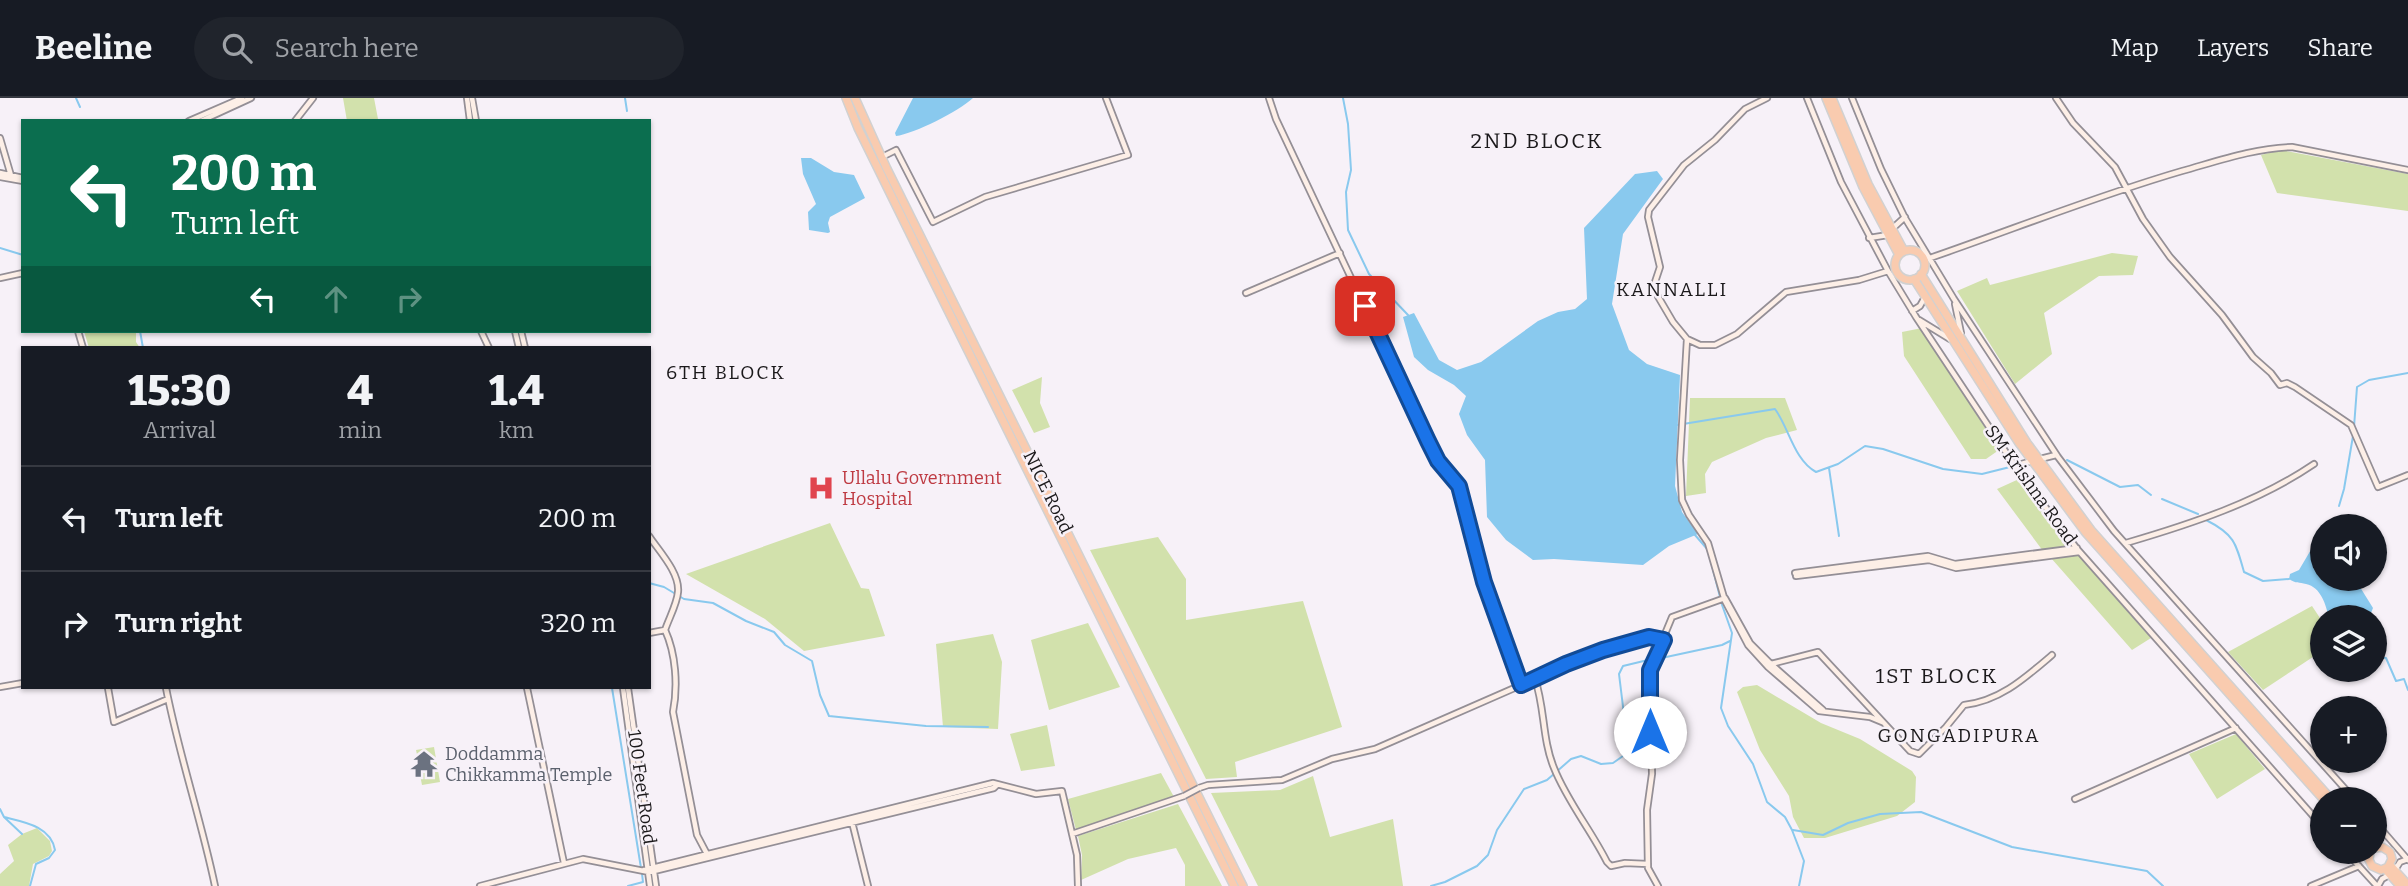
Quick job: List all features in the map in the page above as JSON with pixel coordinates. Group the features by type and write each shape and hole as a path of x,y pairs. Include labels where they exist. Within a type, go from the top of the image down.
{"highway":[{"name":"NICE Road","path":"846,98 858,128 1234,886"},
{"name":"NICE Road","path":"855,98 887,169 1243,886"},
{"path":"1826,98 1863,187 1901,253"},
{"path":"1832,98 1890,233"},
{"path":"1914,251 1921,255 1924,265 1918,277 1906,279 1897,273 1895,262 1901,253 1914,251"},
{"name":"SM Krishna Road","path":"1918,277 2035,461 2087,533 2312,787"},
{"name":"SM Krishna Road","path":"2035,461 2091,530 2320,787"},
{"path":"2387,850 2392,857 2390,870 2400,886"},
{"path":"2371,865 2376,869 2390,870 2408,885"}],"street":[{"path":"194,119 242,98"},
{"path":"205,119 251,98"},
{"path":"297,119 313,98"},
{"path":"467,98 470,119"},
{"path":"472,98 476,119"},
{"path":"886,155 896,150 933,222 985,197 1128,155 1106,98"},
{"path":"1269,98 1276,120 1428,441 1438,461 1459,486 1484,582 1521,685"},
{"path":"1767,98 1745,109 1715,140 1684,165 1649,210 1650,230 1660,267 1653,288 1673,322 1687,339 1700,345 1715,345 1737,334 1786,292 1859,280 1888,271"},
{"name":"SM Krishna Road","path":"1807,98 1841,182 1869,238 1912,311 2014,466 2078,550 2310,812"},
{"path":"1852,98 1881,169 1905,217 1947,288 2056,455 2125,543 2343,787"},
{"path":"2056,98 2073,123 2111,162 2143,219 2170,257 2222,315 2253,357 2280,385 2287,383 2295,387 2351,425 2378,487 2408,475"},
{"path":"0,138 12,177"},
{"path":"1930,258 2127,187 2275,148 2292,147 2408,170"},
{"path":"0,175 21,179"},
{"path":"1869,238 1890,233 1905,217"},
{"path":"1246,293 1340,253"},
{"path":"0,278 21,273"},
{"path":"1912,311 1920,306 1929,294 1947,288"},
{"path":"1954,299 1960,342"},
{"path":"1916,317 1960,342"},
{"path":"1687,339 1680,460 1682,500 1708,543 1723,599 1748,645 1791,688 1819,711 1870,717 1882,722"},
{"path":"2014,466 2056,455"},
{"path":"2125,543 2193,522 2288,482 2314,464"},
{"path":"651,539 678,585 678,593 665,630 670,640 676,679 673,712 698,835 707,854"},
{"path":"1795,574 1927,556 1955,564 2078,550"},
{"path":"1658,886 1648,868 1647,810 1652,774 1651,663 1664,640 1672,617 1723,599"},
{"path":"1723,599 1751,643 1770,664 1824,711"},
{"path":"651,634 665,630"},
{"path":"1072,834 1184,796 1208,785 1282,780 1332,759 1375,749 1566,664 1649,637 1664,640"},
{"path":"1770,664 1818,652 1910,751 1919,754 1947,727 1964,705 1978,704 2011,689 2052,655"},
{"path":"1535,679 1546,744 1554,769 1611,866 1625,863 1648,864"},
{"path":"0,687 21,683"},
{"path":"108,689 114,722 168,699"},
{"path":"166,689 215,886"},
{"path":"527,689 564,863"},
{"name":"100 Feet Road","path":"623,689 647,870 652,885"},
{"name":"100 Feet Road","path":"628,689 647,870"},
{"path":"2076,799 2236,728"},
{"path":"480,886 583,859 647,870 993,783 1037,794 1062,791 1077,855 1078,886"},
{"path":"647,870 851,820"},
{"path":"851,820 868,886"},
{"path":"2357,864 2378,886 2390,870 2408,859 2387,835"},
{"path":"2311,886 2371,865"}],"green space":[{"path":"343,98 374,98 378,119 347,119"},
{"path":"2281,150 2408,174 2408,211 2277,193 2261,155"},
{"path":"2112,253 2138,256 2133,275 2099,276 2044,313 2052,354 2015,384 1957,291 1987,278 1990,285"},
{"path":"1922,328 1999,450 1986,459 1971,459 1904,356 1902,332"},
{"path":"85,333 136,333 139,346 88,346"},
{"path":"1042,377 1040,403 1050,427 1034,433 1012,390"},
{"path":"1690,398 1785,398 1797,430 1766,438 1712,462 1705,474 1706,493 1686,496"},
{"path":"2019,479 2071,547 2043,551 1997,489"},
{"path":"830,523 861,588 869,589 885,636 804,651 765,619 686,574"},
{"path":"1158,537 1186,579 1186,620 1303,601 1342,727 1235,762 1237,777 1206,779 1090,550"},
{"path":"2079,555 2151,638 2132,650 2051,558"},
{"path":"2310,607 2310,659 2263,690 2228,652"},
{"path":"1088,623 1120,687 1049,710 1031,640"},
{"path":"993,634 1002,662 998,729 943,727 936,644"},
{"path":"1757,685 1821,723 1860,739 1912,771 1916,777 1915,802 1897,816 1825,838 1804,838 1793,817 1789,796 1760,750 1737,692 1743,687"},
{"path":"1047,725 1055,766 1021,771 1010,734"},
{"path":"2236,734 2265,769 2217,799 2189,754"},
{"path":"434,747 440,782 422,785 419,770 430,768 428,757 418,759 416,750"},
{"path":"1161,773 1174,797 1076,830 1068,799"},
{"path":"1313,776 1330,837 1393,819 1403,886 1258,886 1211,793 1280,790"},
{"path":"1178,804 1222,886 1185,886 1185,865 1176,848 1128,859 1081,880 1082,855 1078,836"},
{"path":"37,828 50,841 52,851 49,856 33,864 29,886 0,886 0,874 14,861 8,845 22,834"}],"water":[{"path":"913,98 973,98 936,121 896,136 895,133"},
{"path":"801,158 811,158 834,172 854,175 865,198 830,217 828,233 809,230 808,212 816,204 803,174"},
{"path":"1657,171 1663,179 1623,234 1612,304 1629,350 1647,364 1680,375 1675,486 1682,512 1698,534 1669,546 1643,565 1533,560 1506,540 1487,517 1485,460 1467,435 1459,414 1466,396 1414,357 1403,317 1414,313 1439,360 1457,370 1481,362 1538,321 1558,312 1575,309 1587,299 1584,228 1635,174"},
{"path":"2310,551 2310,586 2289,579 2290,574 2299,570"},
{"path":"2318,591 2362,591 2371,605 2325,605"}],"waterway":[{"path":"76,98 80,107"},
{"path":"625,98 627,111"},
{"path":"1343,98 1351,170 1346,192 1348,230 1369,274 1408,315"},
{"path":"0,248 21,254"},
{"path":"140,333 143,346"},
{"path":"2354,427 2357,387 2369,380 2408,373"},
{"path":"1677,425 1775,409 1802,460 1816,472 1838,464 1865,446 1883,449 1943,469 1982,474 2010,467"},
{"path":"2339,506 2353,436"},
{"path":"2067,460 2120,487 2138,485 2151,495"},
{"path":"1829,468 1839,536"},
{"path":"2162,499 2198,514"},
{"path":"2206,520 2223,530 2232,540 2244,572 2263,581 2289,579"},
{"path":"1695,535 1708,550 1720,597"},
{"path":"651,584 664,587 684,599 713,603 774,632 785,645 812,661 820,695 829,716 926,726 988,727"},
{"path":"1721,602 1732,633 1721,708 1728,726 1753,764 1767,802 1785,817 1792,830 1804,861 1799,886"},
{"path":"1657,659 1730,641"},
{"path":"1431,886 1477,866 1488,855 1497,830 1524,789 1547,780 1571,759 1581,756 1601,764 1613,763 1623,756 1626,746 1622,733 1625,723 1619,674 1623,666 1652,659"},
{"path":"2387,660 2396,681 2404,679 2408,690"},
{"path":"612,689 641,868"},
{"path":"0,809 4,817 22,834"},
{"path":"1793,830 1823,835 1848,823 1880,814 1921,812 2012,847 2147,871 2163,886"},
{"path":"4,817 36,826 48,835 52,842 55,850 49,858 36,864 30,886"},
{"path":"628,886 643,882 642,874"}],"place":[{"name":"Ullalu Government Hospital","path":"821,488"},
{"name":"Doddamma Chikkamma Temple","path":"424,764"}],"district":[{"name":"2ND BLOCK","path":"1537,141"},
{"name":"KANNALLI","path":"1672,289"},
{"name":"6TH BLOCK","path":"726,372"},
{"name":"1ST BLOCK","path":"1937,676"},
{"name":"GONGADIPURA","path":"1959,735"}],"route":[{"path":"1365,306 1438,461 1459,486 1484,582 1521,685 1603,650 1649,637 1664,640 1651,662 1650,732"}]}
